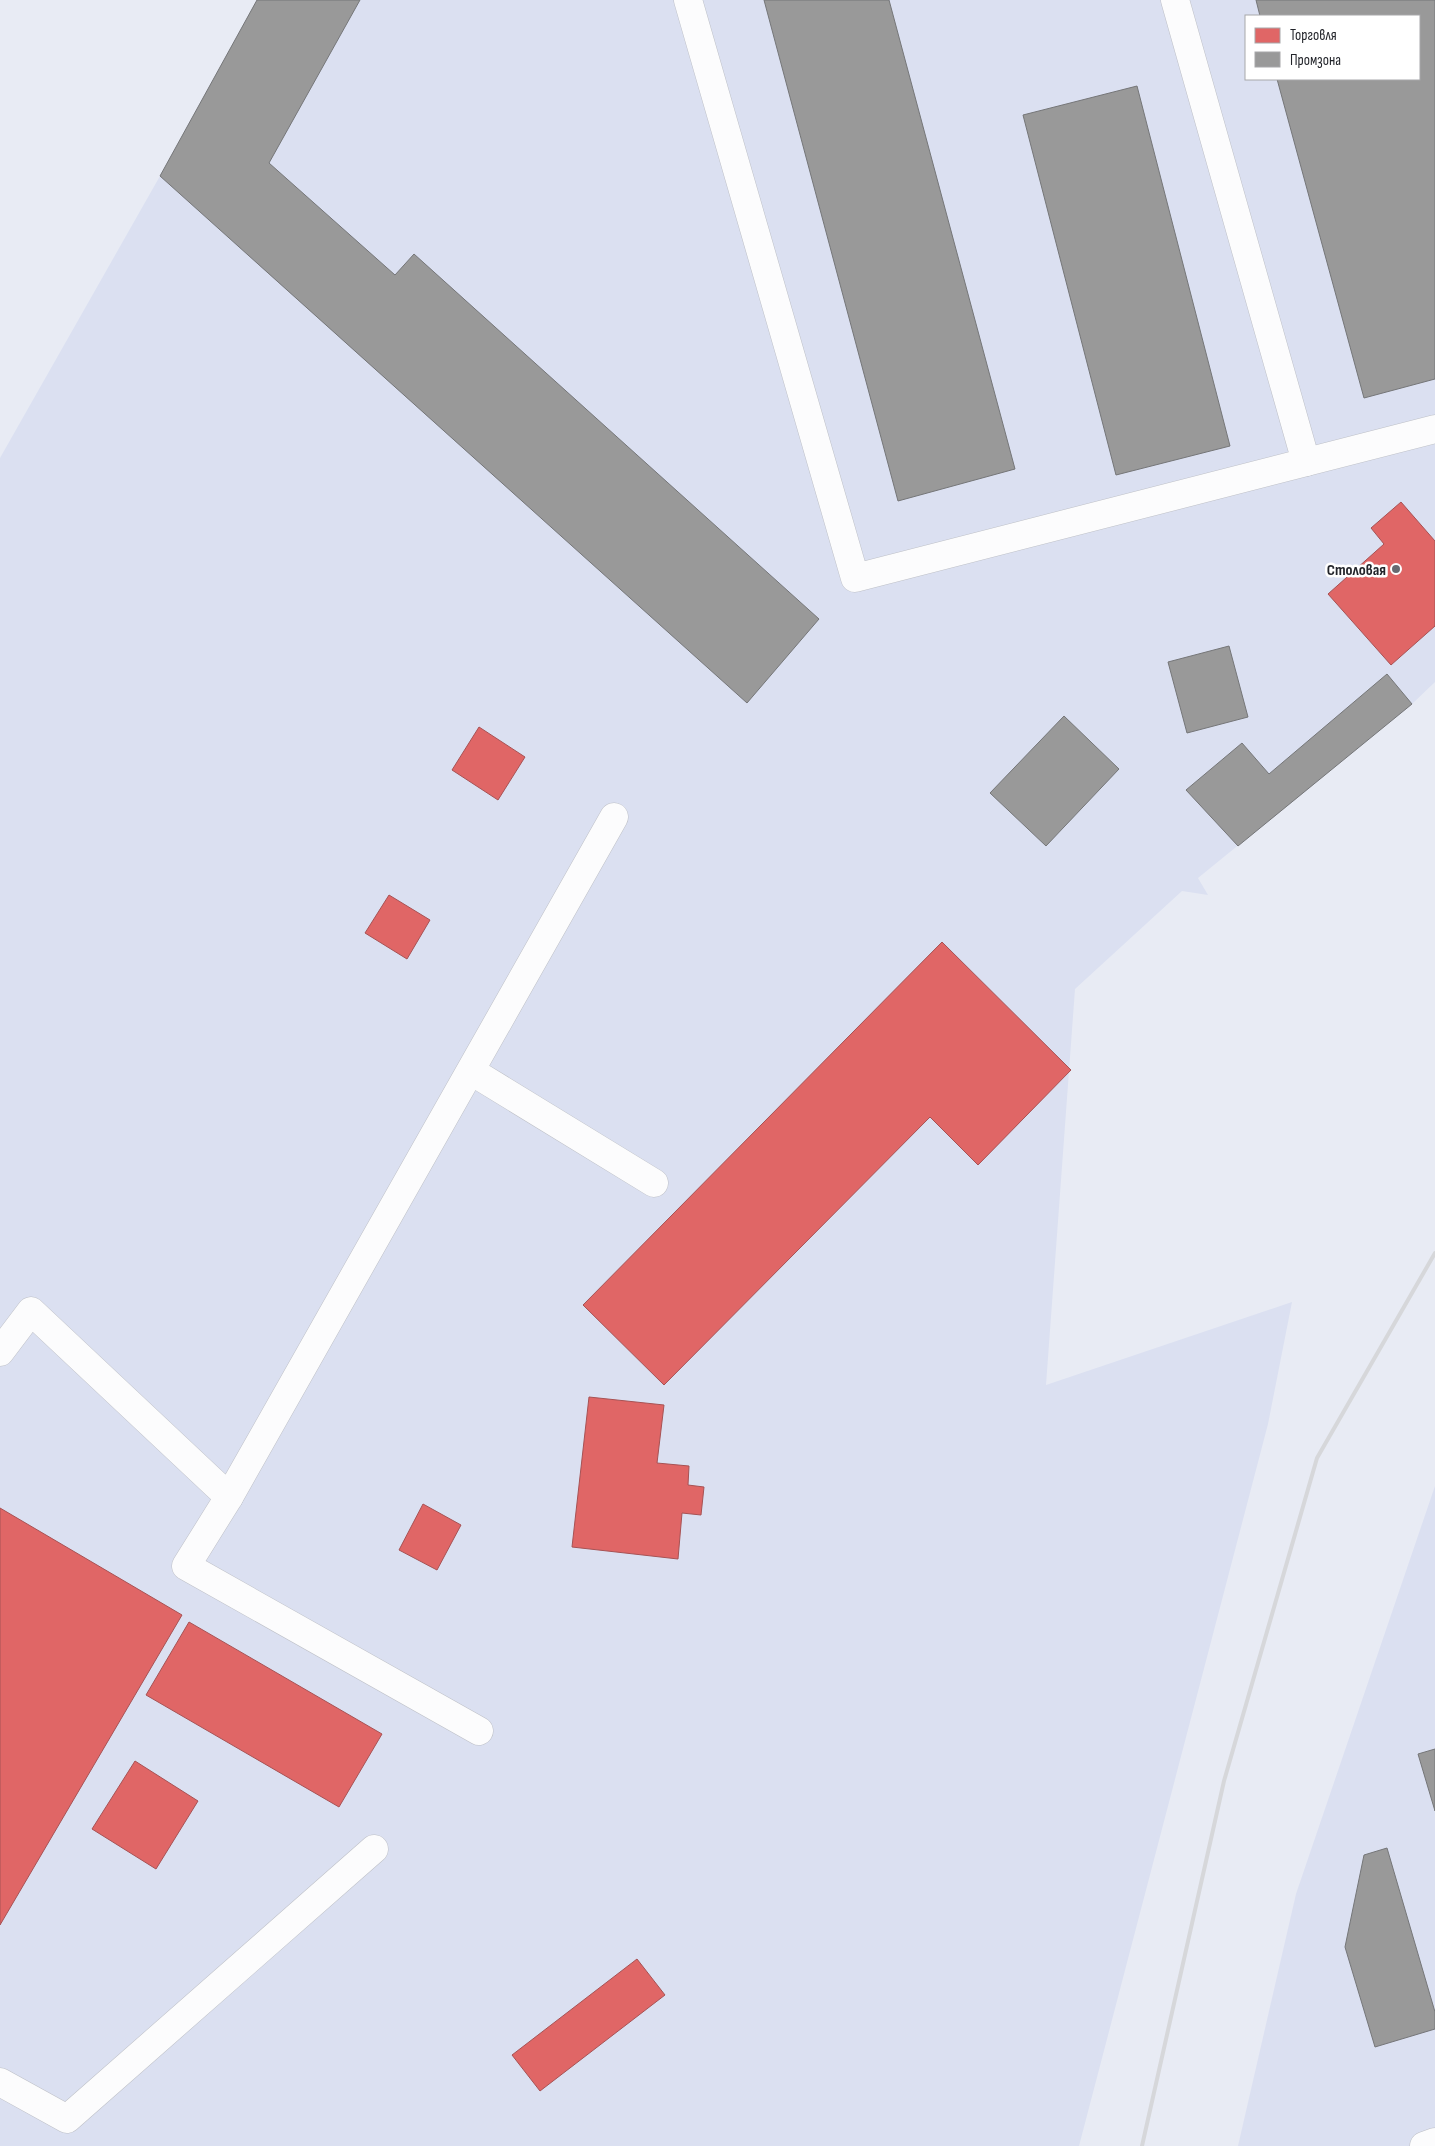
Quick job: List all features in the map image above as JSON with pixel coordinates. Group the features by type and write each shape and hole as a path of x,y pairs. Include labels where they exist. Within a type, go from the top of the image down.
{"lane":[{"path":"688,0 855,578 1435,429"},
{"path":"1175,0 1306,462"},
{"path":"479,1731 186,1566 229,1496 614,817"},
{"path":"471,1070 654,1183"},
{"path":"0,1352 31,1311 229,1496"},
{"path":"0,2082 67,2119 374,1849"},
{"path":"1424,2146 1435,2142"}],"shaded area":[{"path":"257,0 1435,0 1435,682 1412,704 1198,878 1208,895 1182,891 1075,989 1046,1385 1292,1302 1268,1424 1079,2146 0,2146 0,458 160,176"},
{"path":"1435,1486 1435,2146 1238,2146 1296,1894"}],"building: Торговля":[{"name":"Столовая","path":"1401,502 1435,541 1435,626 1391,665 1328,594 1384,544 1371,528"},
{"path":"479,727 525,757 498,800 452,770"},
{"path":"389,895 430,920 407,959 365,933"},
{"path":"942,942 1071,1070 978,1165 930,1117 664,1385 583,1305"},
{"path":"589,1397 664,1405 657,1463 689,1466 688,1485 704,1487 701,1515 682,1513 678,1559 572,1547"},
{"path":"423,1504 461,1525 437,1570 399,1550"},
{"path":"0,1508 182,1615 0,1925"},
{"path":"189,1622 382,1734 339,1807 146,1695"},
{"path":"135,1761 198,1801 156,1869 92,1829"},
{"path":"637,1959 665,1995 540,2091 512,2055"}],"building: Промзона":[{"path":"257,0 360,0 269,163 395,275 414,254 819,619 747,703 160,176"},
{"path":"764,0 889,0 1015,469 898,501"},
{"path":"1256,0 1435,0 1435,379 1364,398 1277,80 1420,80 1420,15 1260,15"},
{"path":"1137,86 1230,446 1116,475 1023,115"},
{"path":"1229,646 1248,717 1187,733 1168,662"},
{"path":"1387,674 1412,704 1238,846 1186,790 1242,743 1269,774"},
{"path":"1064,716 1119,769 1046,846 990,793"},
{"path":"1435,1749 1435,1811 1418,1754"},
{"path":"1387,1848 1435,2012 1435,2029 1375,2047 1345,1947 1364,1855"}],"railway":[{"path":"1142,2146 1224,1781 1317,1458 1435,1253"}],"place":[{"name":"Столовая","path":"1396,569"}]}
